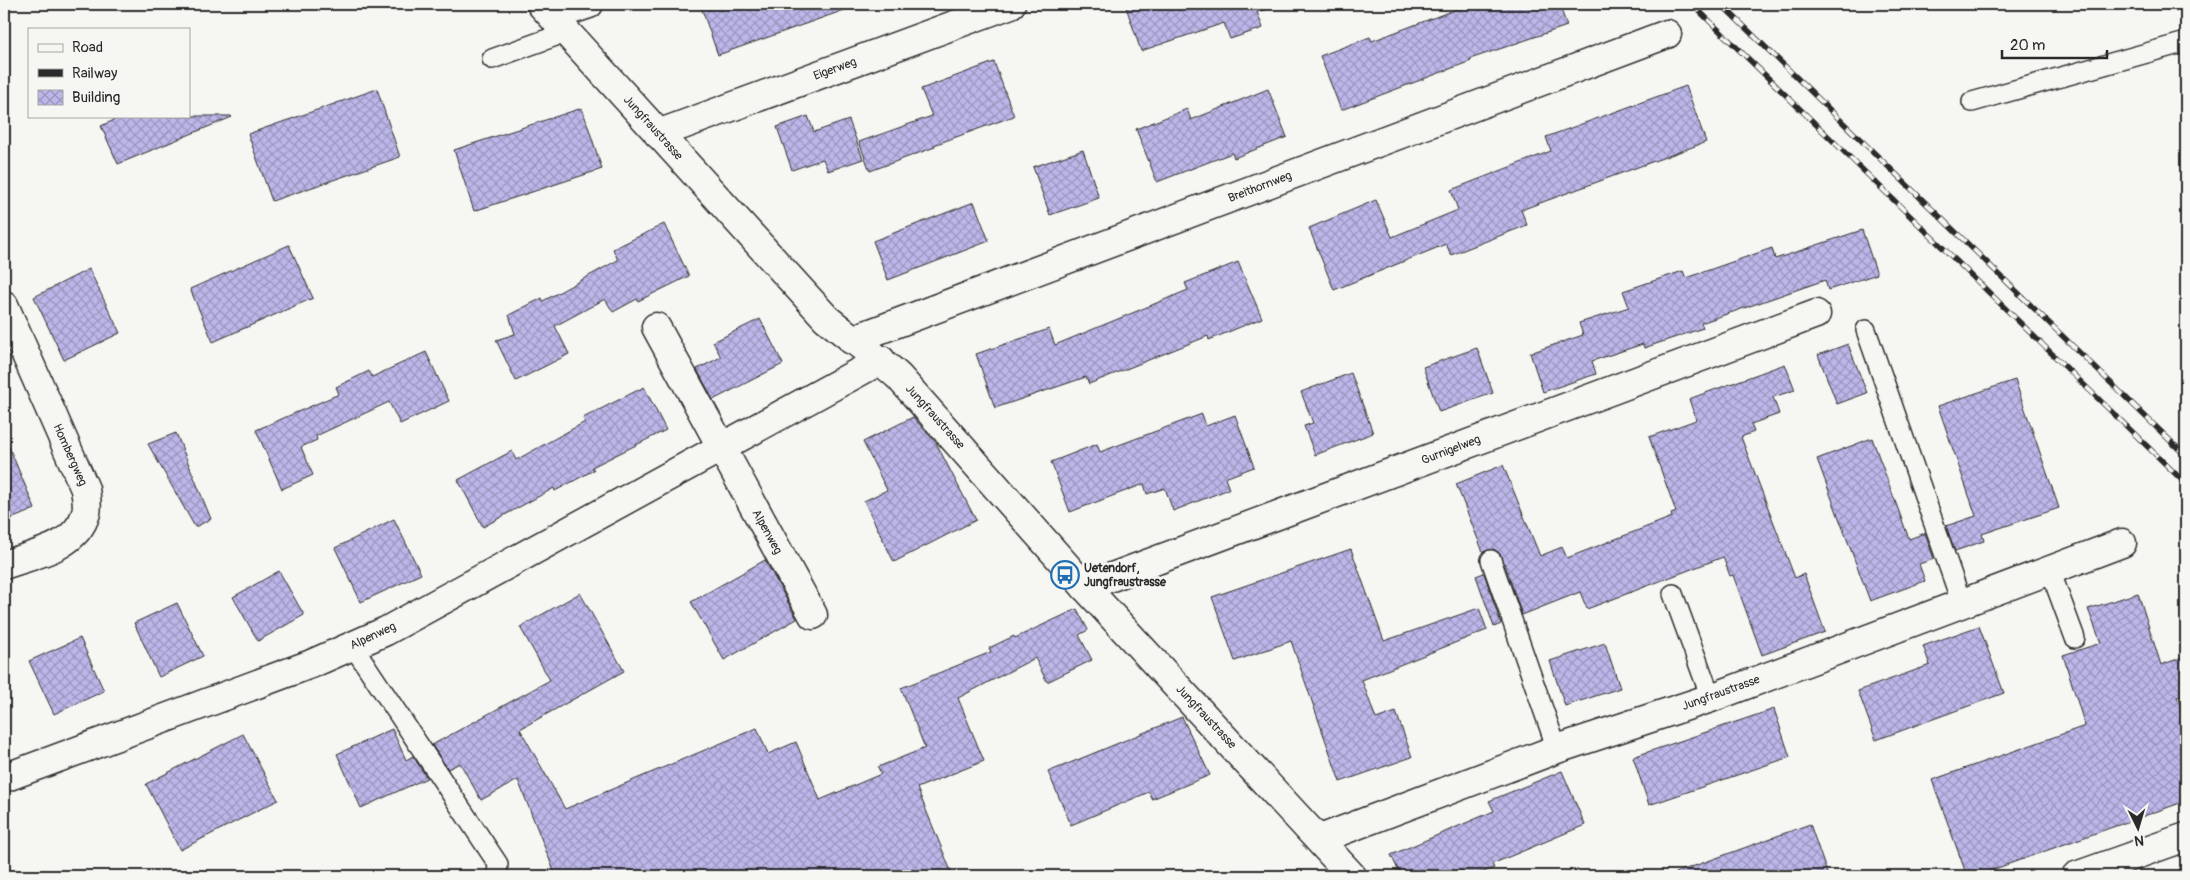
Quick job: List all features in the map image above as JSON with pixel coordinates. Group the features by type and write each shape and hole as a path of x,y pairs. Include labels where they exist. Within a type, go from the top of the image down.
{"street":[{"path":"554,18 589,4"},
{"name":"Eigerweg","path":"658,134 1011,4"},
{"name":"Jungfraustrasse","path":"554,18 826,318 852,340 881,360 899,377 1085,587 1352,876"},
{"name":"Breithornweg","path":"852,340 1668,34"},
{"name":"Hombergweg","path":"4,305 85,489 86,511 77,532 60,545 4,565"},
{"name":"Gurnigelweg","path":"1085,587 1816,314"},
{"name":"Alpenweg","path":"656,327 813,615"},
{"name":"Alpenweg","path":"4,778 311,664 386,631 881,360"},
{"name":"Jungfraustrasse","path":"1320,840 1557,749 1711,698 2122,543"},
{"path":"2076,876 2186,837"}],"lane":[{"path":"492,59 554,18"},
{"path":"1972,102 2186,42"},
{"path":"1866,330 1962,604"},
{"path":"1491,560 1557,749"},
{"path":"2050,570 2075,638"},
{"path":"1673,594 1711,698"},
{"path":"353,646 498,864 497,876"}],"building":[{"path":"700,4 850,4 850,8 718,55"},
{"path":"1125,4 1266,4 1267,9 1257,12 1263,28 1230,39 1224,23 1141,51"},
{"path":"1470,4 1559,4 1567,26 1470,59 1471,61 1341,110 1320,56 1370,37 1372,41"},
{"path":"994,62 1014,116 870,171 859,142 932,116 921,89"},
{"path":"1686,86 1706,142 1521,210 1527,225 1451,255 1446,244 1334,290 1309,228 1376,200 1392,237 1458,210 1451,190 1551,151 1546,137"},
{"path":"377,89 400,157 272,201 248,134"},
{"path":"1268,89 1287,137 1234,158 1232,153 1157,182 1136,129 1187,109 1191,120"},
{"path":"582,108 602,169 474,211 454,150"},
{"path":"808,116 814,132 849,120 863,159 828,171 823,159 792,170 777,127"},
{"path":"232,117 118,164 101,126 119,118"},
{"path":"1083,150 1099,198 1050,215 1033,167"},
{"path":"974,202 989,241 888,280 873,241"},
{"path":"664,224 689,276 613,312 605,299 555,326 569,354 516,381 496,340 515,334 509,315 542,298 543,301 618,260 613,249"},
{"path":"1862,230 1877,274 1828,290 1825,280 1701,323 1703,328 1644,348 1643,344 1592,361 1596,374 1543,392 1530,353 1583,335 1579,323 1629,307 1623,291 1683,271 1686,278 1772,248 1775,259"},
{"path":"289,245 313,298 213,342 190,289"},
{"path":"1238,262 1262,318 1209,340 1208,336 1089,384 1086,377 995,408 976,354 1049,329 1055,345 1188,290 1185,283"},
{"path":"89,269 120,333 64,360 34,297"},
{"path":"760,319 783,364 713,400 697,369 721,357 713,342"},
{"path":"1848,344 1867,393 1837,404 1818,355"},
{"path":"1477,348 1493,393 1439,412 1423,367"},
{"path":"426,352 449,401 400,424 389,402 316,436 317,440 301,447 313,475 282,489 256,430 339,394 336,387 369,371 372,377"},
{"path":"1785,364 1795,390 1773,397 1779,414 1751,424 1754,432 1741,437 1795,578 1804,574 1825,632 1762,655 1733,575 1730,576 1723,557 1587,609 1580,592 1522,615 1502,556 1494,549 1483,552 1456,484 1503,465 1540,556 1562,547 1567,558 1672,517 1671,514 1676,512 1649,437 1696,420 1689,399"},
{"path":"1351,373 1373,433 1315,455 1304,426 1313,423 1301,392"},
{"path":"2015,380 2059,508 1982,534 1984,541 1955,551 1946,526 1976,516 1938,406"},
{"path":"644,387 666,430 592,467 594,470 555,491 554,488 483,527 458,480 512,451 516,460 585,422 583,418"},
{"path":"1202,414 1206,426 1235,415 1254,467 1225,478 1229,489 1173,511 1165,488 1147,494 1144,484 1070,512 1051,462 1097,444 1100,452"},
{"path":"913,417 936,443 976,520 894,562 864,501 887,490 863,442"},
{"path":"176,433 211,519 195,527 148,444"},
{"path":"4,435 35,509 4,522"},
{"path":"1872,438 1909,539 1925,533 1934,559 1919,564 1925,581 1870,601 1817,459"},
{"path":"394,519 421,574 361,602 335,548"},
{"path":"1351,549 1384,641 1479,608 1487,630 1362,680 1376,719 1396,712 1412,757 1340,782 1291,641 1235,661 1212,597"},
{"path":"765,560 797,619 724,660 691,602"},
{"path":"279,571 304,615 258,641 233,597"},
{"path":"1484,573 1501,624 1494,627 1476,576"},
{"path":"580,593 624,671 520,729 565,809 757,728 768,754 796,742 820,800 881,774 878,767 925,748 901,688 991,652 989,648 1077,609 1088,630 1079,635 1092,660 1047,682 1035,658 958,698 984,761 917,788 953,876 556,876 518,780 481,800 460,763 448,769 432,745 550,680 520,627"},
{"path":"2138,593 2161,665 2186,656 2186,694 2177,697 2186,722 2186,801 1975,876 1967,876 1932,780 2085,726 2063,655 2101,643 2088,609"},
{"path":"177,603 203,656 159,677 134,623"},
{"path":"1979,626 2004,693 1876,740 1858,691 1930,665 1923,646"},
{"path":"80,638 104,691 54,714 29,661"},
{"path":"1605,643 1620,688 1565,706 1550,661"},
{"path":"1774,709 1790,757 1649,805 1633,757"},
{"path":"1182,717 1210,775 1152,799 1149,792 1071,825 1048,772"},
{"path":"392,729 406,760 413,756 427,778 361,808 337,754"},
{"path":"243,734 278,800 180,850 146,784"},
{"path":"1562,771 1585,825 1492,864 1494,868 1473,876 1401,876 1391,855 1494,811 1489,801"},
{"path":"1810,824 1828,876 1676,876 1675,873"}],"railway":[{"path":"1692,4 2186,484"},
{"path":"1721,4 2186,456"}],"place":[{"name":"Uetendorf, Jungfraustrasse","path":"1065,575"}]}
